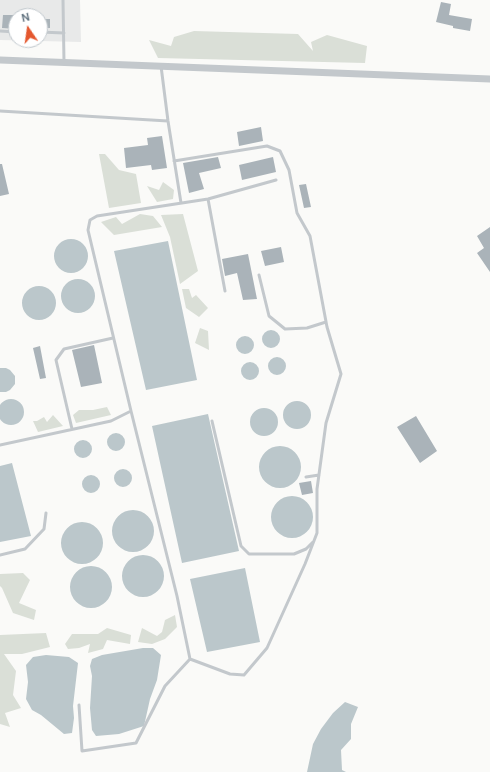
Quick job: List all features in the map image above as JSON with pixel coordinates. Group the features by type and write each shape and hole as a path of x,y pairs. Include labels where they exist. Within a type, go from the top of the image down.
{"street":[{"path":"0,60 490,78"}],"lane":[{"path":"63,0 64,62"},
{"path":"48,32 64,33"},
{"path":"161,66 181,203"},
{"path":"0,111 168,121"},
{"path":"174,161 267,146 280,151 289,170 297,213 310,236 326,322 341,374 326,423 317,489 317,533 267,648 244,675 230,674 190,659"},
{"path":"190,659 177,596 88,230 90,220 97,216 208,199 276,180"},
{"path":"208,199 225,291"},
{"path":"259,275 269,316 285,329 307,328 326,322"},
{"path":"72,430 56,360 64,349 114,338"},
{"path":"0,445 111,421 131,411"},
{"path":"212,421 241,546 249,554 294,554 306,549 315,540"},
{"path":"306,477 319,475"},
{"path":"0,555 25,549 44,529 46,512"},
{"path":"79,704 82,751 136,743 165,686 190,659"}],"shaded area":[{"path":"0,0 80,0 81,42 48,41 48,8 8,8 8,40 0,40"},
{"path":"194,31 298,34 313,51 311,42 327,35 367,46 365,63 158,58 149,40 171,46 174,37"},
{"path":"99,154 105,154 119,170 136,174 141,203 109,208"},
{"path":"163,182 174,190 173,199 157,202 147,186 159,190"},
{"path":"140,214 153,216 162,227 114,235 101,222 116,217 122,224"},
{"path":"183,214 198,271 180,284 170,237 161,215"},
{"path":"71,239 83,244 88,256 83,268 71,273 59,268 54,256 59,244"},
{"path":"168,241 197,380 146,390 114,251"},
{"path":"78,279 90,284 95,296 90,308 78,313 66,308 61,296 66,284"},
{"path":"39,286 51,291 56,303 51,315 39,320 27,315 22,303 27,291"},
{"path":"182,289 189,289 192,298 196,295 208,308 199,317 186,308"},
{"path":"200,328 208,331 209,350 195,343"},
{"path":"267,330 275,330 280,335 278,346 275,348 267,348 262,343 262,335"},
{"path":"241,336 249,336 254,341 252,352 249,354 241,354 236,349 236,341"},
{"path":"273,357 281,357 286,362 284,373 281,375 273,375 268,370 268,362"},
{"path":"246,362 254,362 259,367 257,378 254,380 246,380 241,375 241,367"},
{"path":"0,368 10,370 15,376 15,384 6,392 0,392"},
{"path":"11,399 20,403 24,412 20,421 11,425 2,421 -2,412 2,403"},
{"path":"297,401 307,405 311,415 307,425 297,429 287,425 283,415 287,405"},
{"path":"107,407 111,415 76,423 73,415 79,410 93,410"},
{"path":"264,408 274,412 278,422 274,432 264,436 254,432 250,422 254,412"},
{"path":"208,414 239,551 182,563 152,426"},
{"path":"53,415 63,426 38,432 33,421 37,421 44,417 47,422"},
{"path":"112,433 120,433 125,438 123,449 120,451 112,451 107,446 107,438"},
{"path":"79,440 87,440 92,445 90,456 87,458 79,458 74,453 74,445"},
{"path":"280,446 295,452 301,467 295,482 280,488 265,482 259,467 265,452"},
{"path":"12,463 31,536 0,542 0,466"},
{"path":"119,469 127,469 132,474 130,485 127,487 119,487 114,482 114,474"},
{"path":"87,475 95,475 100,480 98,491 95,493 87,493 82,488 82,480"},
{"path":"292,496 307,502 313,517 307,532 292,538 277,532 271,517 277,502"},
{"path":"133,510 148,516 154,531 148,546 133,552 118,546 112,531 118,516"},
{"path":"82,522 97,528 103,543 97,558 82,564 67,558 61,543 67,528"},
{"path":"143,555 158,561 164,576 158,591 143,597 128,591 122,576 128,561"},
{"path":"91,566 106,572 112,587 106,602 91,608 76,602 70,587 76,572"},
{"path":"245,568 260,642 207,652 190,579"},
{"path":"23,573 30,580 19,603 36,610 34,620 13,613 0,586 0,574"},
{"path":"175,615 177,627 165,639 152,644 138,642 142,628 157,636 162,632 165,620"},
{"path":"107,628 131,635 130,644 107,640 103,649 88,653 90,644 79,648 68,649 65,644 72,634 98,634"},
{"path":"46,633 50,647 22,654 4,654 16,671 13,695 21,708 5,713 10,727 0,724 0,635"},
{"path":"143,648 153,648 161,655 157,680 150,699 144,726 119,734 96,736 92,730 90,708 92,676 90,666 92,659 102,655"},
{"path":"46,655 69,657 78,663 73,706 74,718 72,733 64,734 41,715 32,710 26,699 28,682 26,665 33,657"},
{"path":"345,702 358,707 351,724 351,739 341,750 342,770 346,772 307,772 313,744 321,729 333,713"}],"building":[{"path":"441,2 451,4 449,15 472,19 470,31 453,28 453,26 436,22"},
{"path":"3,15 8,15 8,28 2,28"},
{"path":"48,19 50,19 50,28 48,28"},
{"path":"261,127 263,141 239,146 237,132"},
{"path":"162,136 167,168 152,170 151,165 126,168 124,148 148,145 147,138"},
{"path":"218,157 221,168 199,173 204,189 189,193 183,163"},
{"path":"273,157 276,172 242,180 239,165"},
{"path":"0,164 2,164 9,194 0,196"},
{"path":"306,184 311,207 304,208 299,185"},
{"path":"490,227 490,272 477,253 484,248 477,236"},
{"path":"281,247 284,262 265,266 261,251"},
{"path":"248,254 257,299 243,300 237,273 225,276 222,259"},
{"path":"94,345 102,383 81,387 72,350"},
{"path":"40,346 46,378 40,379 33,348"},
{"path":"416,416 437,451 420,463 397,427"},
{"path":"311,481 313,493 302,495 299,483"}]}
